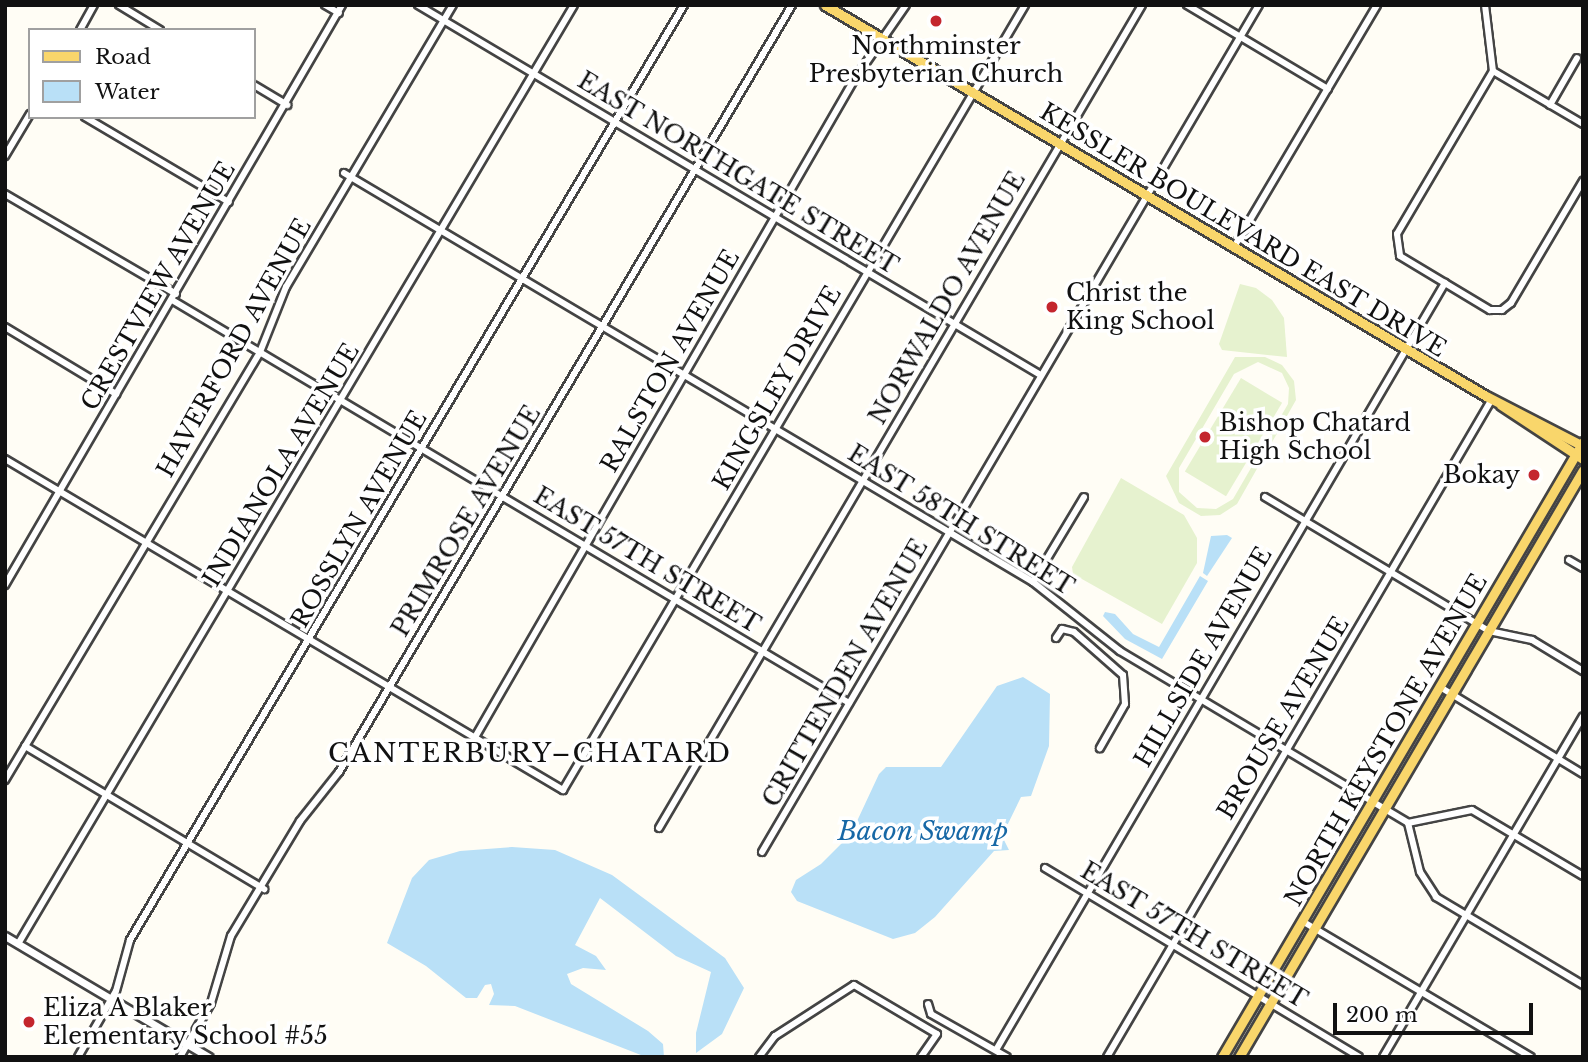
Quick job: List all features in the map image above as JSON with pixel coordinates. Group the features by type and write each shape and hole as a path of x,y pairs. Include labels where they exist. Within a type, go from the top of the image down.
{"main road":[{"name":"KESSLER BOULEVARD EAST DRIVE","path":"825,5 1406,349 1495,400 1525,412 1582,444"},
{"name":"KESSLER BOULEVARD EAST DRIVE","path":"1495,400 1519,421 1579,456"},
{"name":"NORTH KEYSTONE AVENUE","path":"1222,1057 1476,624 1579,456 1582,444"},
{"name":"NORTH KEYSTONE AVENUE","path":"1239,1057 1583,470"}],"street":[{"path":"81,28 94,5"},
{"path":"119,5 157,28"},
{"path":"325,5 339,13"},
{"name":"CRESTVIEW AVENUE","path":"5,585 287,105 342,5"},
{"name":"EAST NORTHGATE STREET","path":"418,5 1039,374"},
{"name":"HAVERFORD AVENUE","path":"5,780 260,352 282,296 453,5"},
{"name":"INDIANOLA AVENUE","path":"18,944 229,592 574,5"},
{"name":"ROSSLYN AVENUE","path":"78,1057 112,999 128,944 310,641 684,5"},
{"name":"PRIMROSE AVENUE","path":"180,1057 211,1003 227,944 300,821 339,772 792,5"},
{"name":"RALSTON AVENUE","path":"474,739 854,80 906,5"},
{"name":"KINGSLEY DRIVE","path":"474,739 563,790 1025,5"},
{"name":"NORWALDO AVENUE","path":"659,828 1142,5"},
{"path":"1187,5 1328,89"},
{"name":"CRITTENDEN AVENUE","path":"762,852 1039,374 1259,5"},
{"path":"1234,247 1377,5"},
{"path":"1485,5 1493,71 1397,234 1400,256 1490,310 1500,310 1511,303 1583,181"},
{"path":"1550,105 1577,58"},
{"path":"1493,71 1583,124"},
{"path":"256,86 287,105"},
{"path":"5,156 28,117"},
{"path":"88,119 229,202"},
{"name":"EAST 58TH STREET","path":"344,173 686,372 775,430 1033,582 1120,651 1408,823"},
{"name":"EAST 57TH STREET","path":"5,194 341,401 849,703"},
{"name":"HILLSIDE AVENUE","path":"996,1050 1445,283"},
{"path":"5,327 117,394"},
{"name":"BROUSE AVENUE","path":"1107,1057 1495,400"},
{"path":"5,459 474,739"},
{"path":"1033,582 1084,497"},
{"path":"1265,497 1476,624 1489,631 1532,639 1583,671"},
{"path":"1569,560 1583,568"},
{"path":"1056,638 1062,629 1071,631 1123,675 1126,699 1100,748"},
{"path":"1112,663 1120,651"},
{"path":"1440,687 1583,774"},
{"path":"1382,1057 1583,716"},
{"path":"25,746 262,888"},
{"path":"1583,876 1472,810 1408,823 1426,884 1437,898 1583,985"},
{"name":"EAST 57TH STREET","path":"1045,868 1359,1057"},
{"path":"1302,922 1531,1057"},
{"path":"5,936 209,1057"},
{"path":"758,1057 775,1036 850,985 861,988 937,1034 921,1057"},
{"path":"928,1004 931,1014 1007,1057"}],"green space":[{"path":"1240,284 1256,288 1272,300 1284,318 1287,357 1222,350 1219,344"},
{"path":"1235,357 1265,357 1282,365 1294,381 1296,400 1237,504 1220,515 1201,516 1179,503 1166,476","holes":["1258,362 1282,373 1289,388 1288,404 1233,499 1216,509 1197,508 1179,492 1179,468 1234,374"]},
{"path":"1241,378 1282,403 1226,496 1185,471"},
{"path":"1121,478 1184,515 1197,538 1197,563 1162,624 1073,574 1072,567"}],"water":[{"path":"1227,535 1232,538 1207,576 1203,573 1211,536"},
{"path":"1200,576 1208,581 1162,659 1125,639 1103,616 1105,612 1115,614 1133,634 1159,647"},
{"name":"Bacon Swamp","path":"1023,677 1050,694 1049,746 1031,796 1021,797 1002,836 1009,850 994,851 935,917 915,933 893,939 797,901 791,892 796,880 821,864 851,834 879,774 886,767 941,767 997,686"},
{"path":"512,847 555,850 612,875 725,958 744,988 722,1034 696,1053 696,1033 711,972 676,956 600,898 575,945 596,956 606,970 583,968 567,974 571,984 648,1031 663,1044 664,1057 646,1057 515,1006 489,1005 494,994 491,984 485,985 477,998 466,998 426,966 387,943 412,878 429,860 460,851"}],"place":[{"name":"Northminster Presbyterian Church","path":"936,21"},
{"name":"Christ the King School","path":"1052,307"},
{"name":"Bishop Chatard High School","path":"1205,437"},
{"name":"Bokay","path":"1534,475"},
{"name":"Eliza A Blaker Elementary School #55","path":"29,1022"}],"district":[{"name":"CANTERBURY–CHATARD","path":"530,754"}]}
